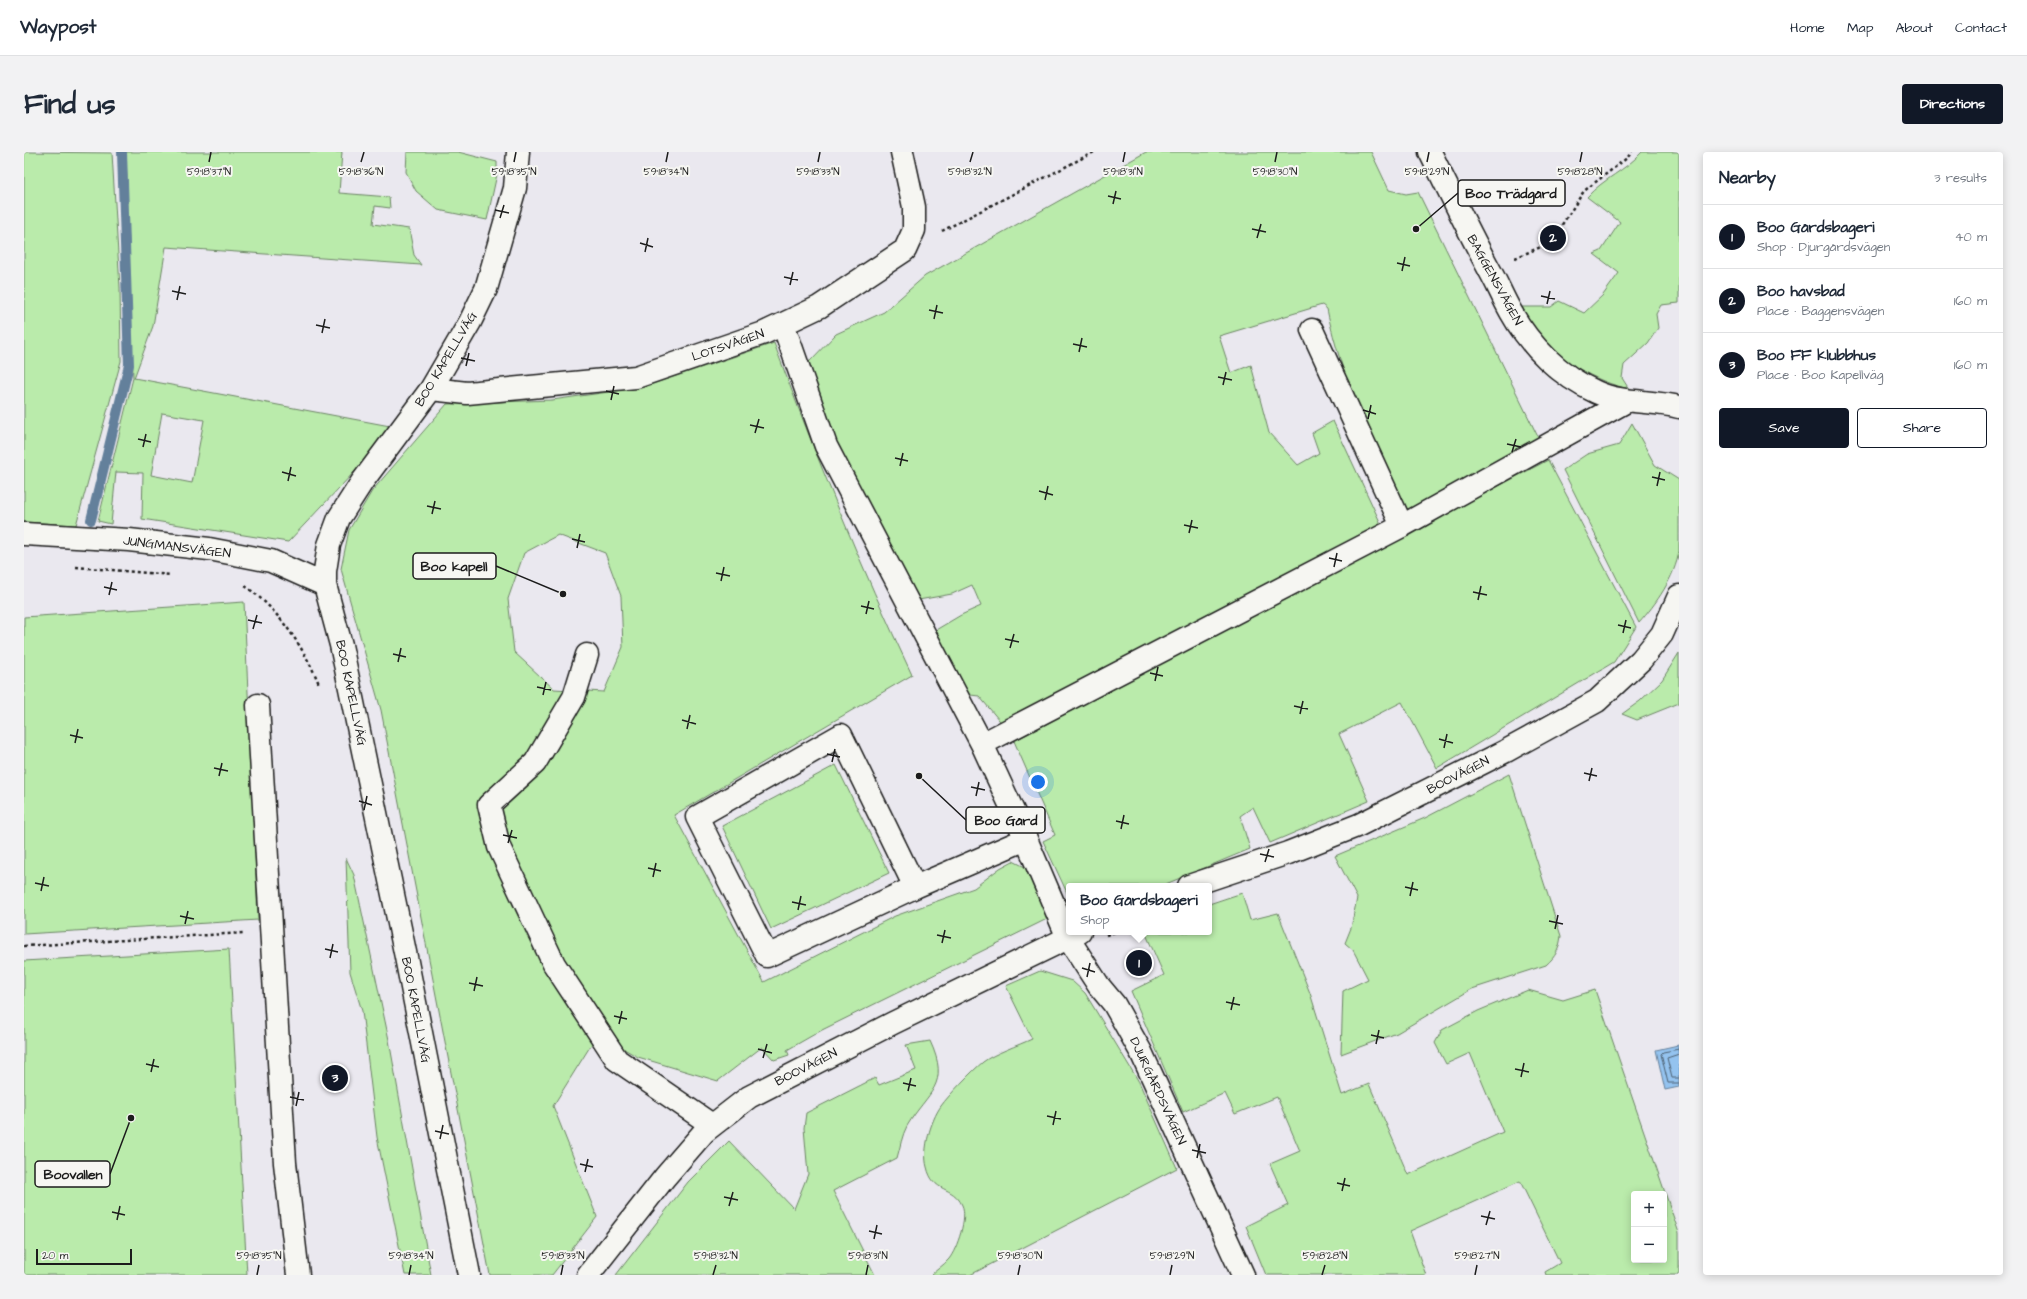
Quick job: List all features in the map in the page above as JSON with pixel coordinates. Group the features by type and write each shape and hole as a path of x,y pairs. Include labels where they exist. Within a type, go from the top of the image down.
{"street":[{"name":"BOO KAPELLVÄG","path":"469,1275 405,950 341,645 326,585 329,545 339,518 362,482 431,389 470,322 486,289 515,188 518,152"},
{"path":"902,152 914,207 914,230 905,250"},
{"name":"BAGGENSVÄGEN","path":"1430,152 1464,223 1511,312 1533,344 1558,370 1596,392 1627,401 1668,404 1679,407"},
{"name":"LOTSVÄGEN","path":"431,389 468,393 636,377 764,333 819,307 905,250"},
{"name":"DJURGÅRDSVÄGEN","path":"783,324 826,446 982,744 1026,839 1066,919"},
{"path":"1312,330 1402,526"},
{"path":"982,744 1402,526 1627,401"},
{"name":"JUNGMANSVÄGEN","path":"24,534 129,540 209,549 271,561 326,585"},
{"name":"BOOVÄGEN","path":"1198,883 1288,853 1359,826 1506,751 1597,700 1642,660 1662,634 1679,596"},
{"path":"587,655 574,697 535,763 489,805 499,847 554,964 616,1060 712,1125"},
{"path":"258,705 285,1163 298,1275"},
{"path":"915,887 841,735 697,817 767,956 915,887 1026,839"},
{"name":"DJURGÅRDSVÄGEN","path":"1074,935 1098,986 1114,1004 1141,1052 1243,1275"},
{"name":"BOOVÄGEN","path":"588,1275 665,1178 712,1125 749,1097 893,1023 1074,935"}],"path":[{"path":"905,250 1094,152"},
{"path":"1493,276 1507,261 1550,243 1584,191 1627,158 1632,152"},
{"path":"71,567 173,575"},
{"path":"240,583 260,597 291,633 314,672 321,690"},
{"path":"24,946 272,932"}],"green space":[{"path":"24,152 112,153 120,288 121,361 76,525 24,522"},
{"path":"126,152 342,152 339,193 389,197 390,208 375,206 373,224 409,229 414,255 421,265 166,247 153,326 134,378 390,426 374,451 288,542 142,519 143,473 116,472 111,524 98,521 133,378","holes":["162,413 204,420 192,483 151,475"]},
{"path":"407,152 458,152 497,162 497,174 487,220 438,210 416,191 406,172"},
{"path":"1146,152 1371,152 1389,190 1406,194 1418,192 1540,441 1403,512 1359,412 1341,361 1327,309 1322,305 1219,336 1231,373 1251,365 1269,433 1298,465 1319,453 1312,433 1333,421 1381,524 1004,726 979,696 962,694 934,631 961,615 981,606 972,585 952,594 913,601 840,459 822,411 809,362 836,334 884,312 925,276"},
{"path":"1642,152 1679,152 1679,303 1661,305 1656,314 1658,328 1648,343 1624,365 1622,378 1629,389 1603,381 1565,360 1535,332 1522,307 1551,307 1559,301 1584,313 1603,295 1619,273 1594,254 1601,251 1620,222 1587,197"},
{"path":"774,343 839,510 874,593 912,675 674,815 764,982 895,916 974,888 1000,868 1013,861 1025,867 1038,892 1047,919 822,1030 787,1050 789,1055 774,1060 762,1047 718,1081 638,1057 617,1045 606,1021 553,1106 597,1217 552,1275 490,1275 381,710 341,569 349,530 372,491 447,404 552,400 644,387","holes":["558,535 605,553 621,596 623,647 604,692 554,689 514,652 508,599 524,553"]},
{"path":"1632,423 1655,465 1679,480 1679,551 1677,561 1664,590 1639,623 1563,470 1587,454 1619,445"},
{"path":"1548,460 1636,627 1614,662 1437,768 1402,702 1339,734 1369,801 1270,843 1253,807 1240,816 1250,849 1168,883 1066,883 1066,891 1043,841 1055,835 1014,741"},
{"path":"244,602 258,920 24,934 24,617"},
{"path":"1679,653 1679,703 1637,720 1622,714 1640,701 1662,680"},
{"path":"836,765 889,873 771,929 722,826"},
{"path":"1509,774 1561,936 1555,956 1546,965 1472,989 1397,1033 1341,1054 1343,991 1368,979 1353,950 1345,943 1351,928 1357,898 1335,856 1425,818"},
{"path":"346,858 354,875 389,1040 431,1275 405,1275 377,1137 362,1011 350,972"},
{"path":"1242,893 1250,920 1278,913 1310,993 1342,1095 1369,1084 1408,1175 1503,1132 1470,1053 1446,1064 1435,1043 1442,1030 1478,1011 1528,990 1563,1000 1595,990 1664,1191 1631,1191 1631,1263 1667,1263 1667,1198 1679,1233 1679,1275 1546,1275 1545,1272 1560,1263 1520,1181 1410,1231 1426,1275 1266,1275 1246,1226 1288,1205 1270,1164 1300,1151 1277,1097 1235,1114 1225,1093 1183,1112 1131,991 1164,975 1146,935 1212,935 1212,903"},
{"path":"229,949 247,1275 24,1275 24,961"},
{"path":"1040,971 1072,981 1085,993 1139,1082 1177,1168 970,1275 931,1275 949,1259 952,1254 961,1233 964,1217 962,1205 954,1194 938,1186 930,1176 926,1160 928,1135 937,1112 944,1102 983,1062 1032,1039 1006,986"},
{"path":"930,1041 936,1056 938,1068 937,1078 929,1096 905,1130 897,1158 833,1191 875,1275 616,1275 688,1182 729,1141 794,1209 808,1174 804,1128 806,1113 875,1078 879,1085 916,1070 906,1045"}],"water":[{"path":"1678,1045 1679,1087 1665,1090 1656,1050"}],"waterway":[{"path":"91,520 129,365 122,152"}],"place":[{"name":"Boo Trädgård","path":"1416,229"},
{"name":"Boo havsbad","path":"1553,238"},
{"name":"Boo kapell","path":"563,594"},
{"name":"Boo Gård","path":"919,776"},
{"name":"Boo Gårdsbageri","path":"1139,963"},
{"name":"Boo FF klubbhus","path":"335,1078"},
{"name":"Boovallen","path":"131,1118"}]}
